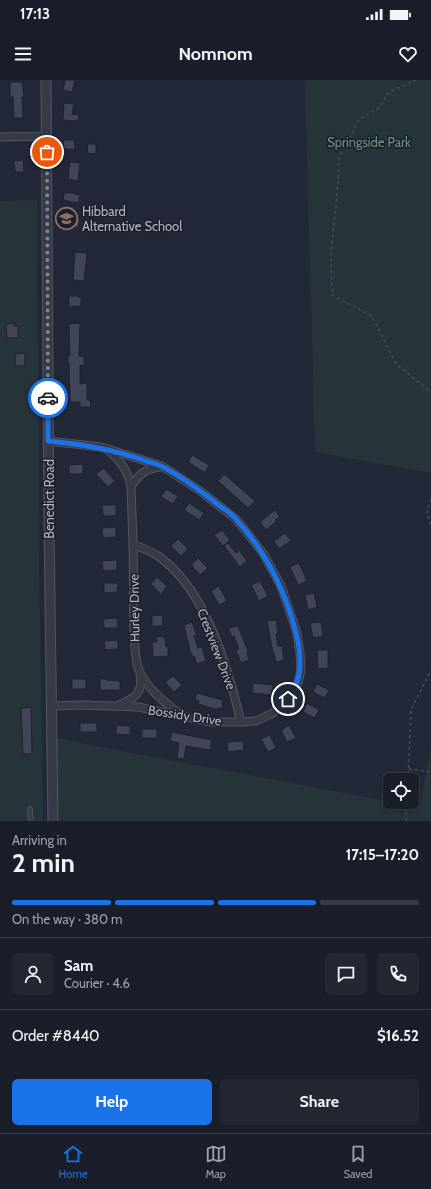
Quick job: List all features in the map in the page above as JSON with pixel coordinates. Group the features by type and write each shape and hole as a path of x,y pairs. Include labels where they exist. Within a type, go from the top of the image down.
{"street":[{"name":"Benedict Road","path":"46,80 52,821"},
{"path":"0,137 47,136"},
{"name":"Bossidy Drive","path":"48,441 106,449 162,466 199,490 236,519 263,553 281,586 297,633 301,671 294,692 282,706 271,714 256,721 212,722 138,707 82,705 51,706"},
{"path":"106,449 120,461 128,474 131,486 133,544"},
{"path":"131,486 137,478 149,468 162,466"},
{"name":"Crestview Drive","path":"133,544 158,556 178,574 196,598 208,622 225,665 234,692 241,722"},
{"name":"Hurley Drive","path":"117,706 130,700 140,692 142,685 135,650 133,544"},
{"name":"Hurley Drive","path":"140,671 163,702 185,717"}],"lane":[{"path":"30,809 30,821"}],"path":[{"path":"416,80 389,92 379,108 359,119 339,158 331,256 332,295 372,316 396,364 431,392"},
{"path":"431,499 426,511 431,527"},
{"path":"408,773 411,710 431,670"},
{"path":"408,769 431,772"},
{"path":"406,821 407,809"}],"green space":[{"name":"Springside Park","path":"305,80 431,80 431,473 315,452"},
{"path":"37,200 39,551 43,821 0,821 0,201"},
{"path":"51,737 383,800 383,809 419,809 431,748 431,821 53,821"}],"building":[{"path":"65,80 75,80 72,92 63,90"},
{"path":"10,82 22,82 24,97 22,97 23,118 14,118 13,97 10,97"},
{"path":"64,103 74,104 72,114 79,115 78,121 63,120"},
{"path":"63,140 74,140 75,149 64,149"},
{"path":"88,144 96,144 96,154 87,153"},
{"path":"23,160 24,172 15,172 14,161"},
{"path":"70,162 80,163 78,181 68,179"},
{"path":"67,192 80,195 78,203 63,200 64,193"},
{"path":"64,217 80,219 78,228 63,224"},
{"path":"75,252 87,253 84,281 73,280"},
{"path":"69,296 81,297 81,306 69,307"},
{"path":"14,323 14,326 18,326 18,338 7,338 6,324"},
{"path":"80,323 79,356 84,356 84,365 80,365 80,384 87,383 87,400 90,400 91,407 80,407 80,402 70,402 68,363 68,356 70,356 69,324"},
{"path":"25,353 25,366 15,366 15,354"},
{"path":"192,455 209,465 205,473 188,462"},
{"path":"83,464 83,474 69,474 69,465"},
{"path":"104,468 115,481 108,487 96,474"},
{"path":"224,474 255,501 248,508 218,481"},
{"path":"166,489 178,496 173,504 161,497"},
{"path":"189,503 204,513 199,520 184,510"},
{"path":"102,505 116,505 116,516 103,516"},
{"path":"275,510 280,517 275,520 276,522 266,530 260,522"},
{"path":"116,527 116,537 103,538 102,528"},
{"path":"222,530 230,540 223,546 214,535"},
{"path":"285,533 291,541 279,549 274,541"},
{"path":"178,539 188,549 181,556 171,546"},
{"path":"228,543 236,553 239,550 247,561 240,567 224,546"},
{"path":"198,558 208,568 200,575 192,566"},
{"path":"117,560 117,570 103,571 102,561"},
{"path":"299,563 307,581 298,585 290,567"},
{"path":"157,577 167,586 161,595 151,584"},
{"path":"260,581 268,596 259,601 251,585"},
{"path":"104,583 118,583 117,592 104,593"},
{"path":"219,586 227,601 219,605 211,591"},
{"path":"314,593 317,607 308,610 305,595"},
{"path":"162,615 163,626 152,626 152,616"},
{"path":"117,618 118,628 104,628 103,619"},
{"path":"276,620 278,646 282,646 284,660 276,662 267,621"},
{"path":"192,622 197,636 194,636 198,648 202,647 206,661 197,664 190,651 184,625"},
{"path":"321,622 323,636 313,638 310,623"},
{"path":"238,626 248,651 249,660 241,663 236,650 239,649 234,636 232,637 228,628"},
{"path":"163,636 163,638 165,638 166,647 168,647 168,656 153,657 152,642 157,642 156,637"},
{"path":"118,640 118,649 105,650 104,641"},
{"path":"317,650 328,650 328,668 318,669"},
{"path":"173,676 182,685 174,692 165,682"},
{"path":"72,679 86,679 86,689 72,689"},
{"path":"100,679 120,681 120,690 100,690"},
{"path":"253,683 273,685 271,695 252,693"},
{"path":"317,684 329,690 325,698 313,692"},
{"path":"197,693 222,700 223,708 215,709 198,704 199,701 195,700"},
{"path":"307,703 319,710 315,718 303,712"},
{"path":"31,707 32,754 23,754 21,708"},
{"path":"80,723 97,723 97,732 80,732"},
{"path":"116,725 130,726 130,735 116,734"},
{"path":"289,725 296,738 287,742 281,730"},
{"path":"142,729 157,729 157,738 142,738"},
{"path":"172,732 212,740 210,750 186,746 184,759 177,758 179,743 170,741"},
{"path":"270,735 276,748 268,752 261,739"},
{"path":"243,741 244,750 228,752 227,742"}],"way so far":[{"path":"47,152 48,398"}],"place":[{"name":"Hibbard Alternative School","path":"66,218"}],"route":[{"path":"48,398 48,441 101,447 162,466 199,490 236,519 263,553 281,586 297,633 301,671 294,692 288,699"}]}
